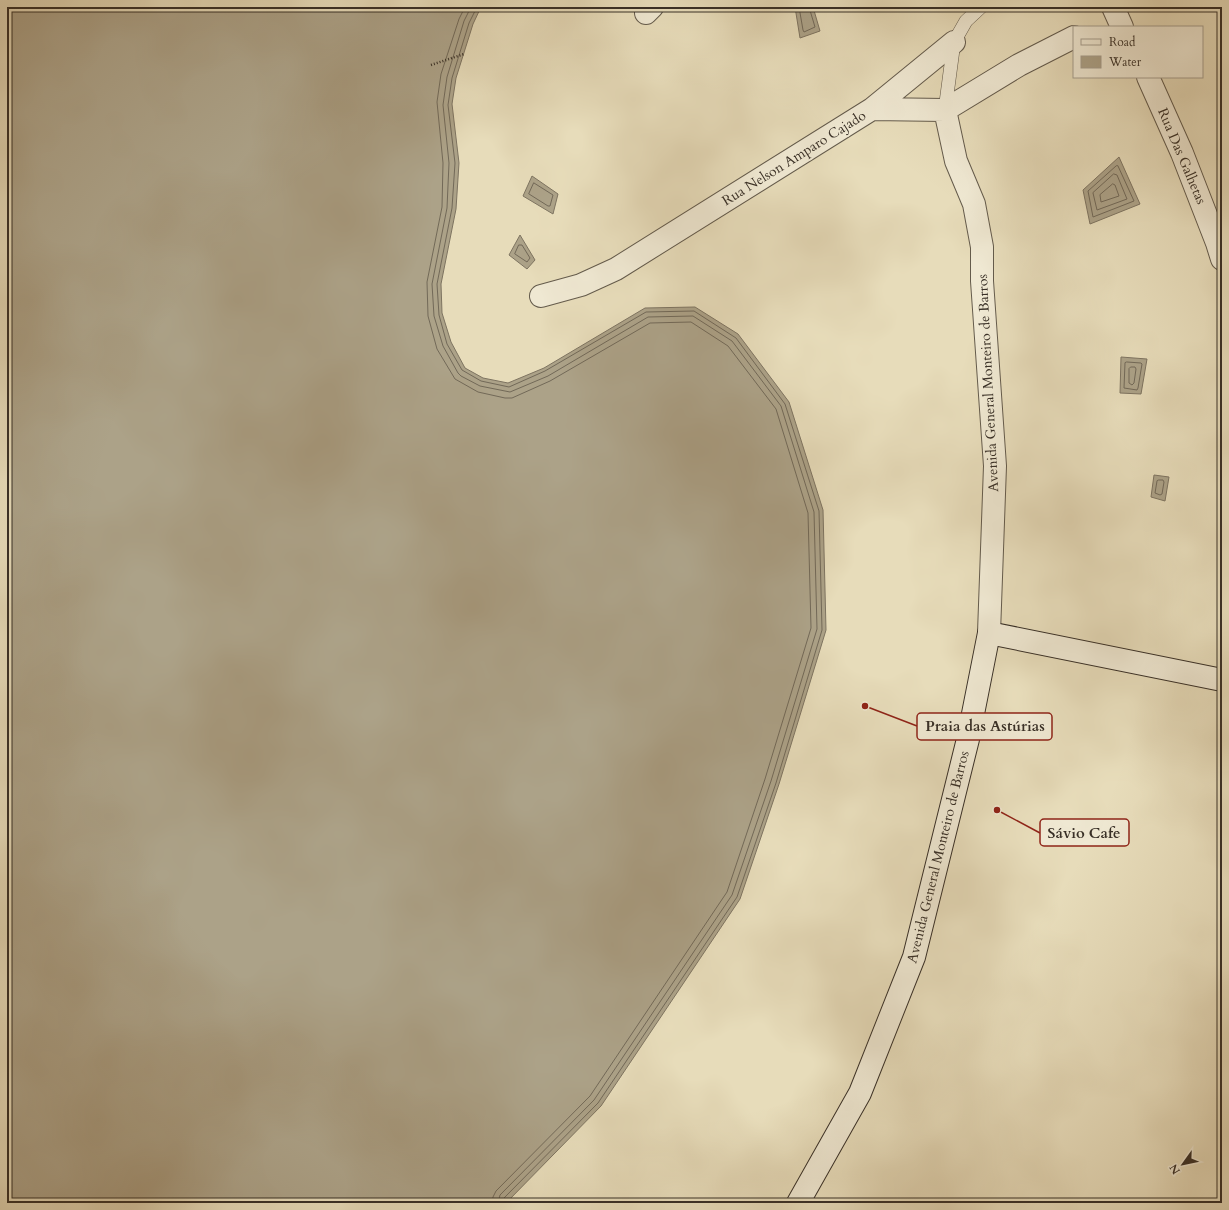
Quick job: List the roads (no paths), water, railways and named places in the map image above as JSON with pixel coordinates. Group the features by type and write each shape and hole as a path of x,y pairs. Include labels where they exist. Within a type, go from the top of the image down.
{"street":[{"path":"1113,7 1122,26"},
{"path":"945,110 1019,65 1073,38"},
{"path":"872,109 954,42"},
{"name":"Rua Das Galhetas","path":"1148,78 1182,153 1222,259"},
{"name":"Rua Nelson Amparo Cajado","path":"541,296 581,285 616,269 872,109 945,110"},
{"name":"Avenida General Monteiro de Barros","path":"798,1203 860,1093 914,957 968,739 988,633 995,466 982,281 982,247 974,204 956,162 945,110"},
{"path":"988,633 1222,680"}],"lane":[{"path":"945,110 954,42 966,21 981,7"}],"water":[{"path":"7,7 481,7 473,24 456,78 452,104 459,163 456,209 441,284 442,313 451,342 465,368 483,378 508,383 544,368 645,308 695,307 738,334 789,402 823,510 826,630 779,784 740,899 601,1106 506,1203 7,1203"},
{"path":"795,7 813,7 820,31 800,38"},
{"path":"1119,157 1140,204 1090,224 1083,190"},
{"path":"532,176 558,194 553,214 523,196"},
{"path":"520,235 535,260 527,269 509,255"},
{"path":"1121,357 1147,359 1141,394 1120,393"},
{"path":"1154,475 1169,477 1165,501 1151,497"}],"place":[{"name":"Praia das Astúrias","path":"865,706"},
{"name":"Sávio Cafe","path":"997,810"}]}
